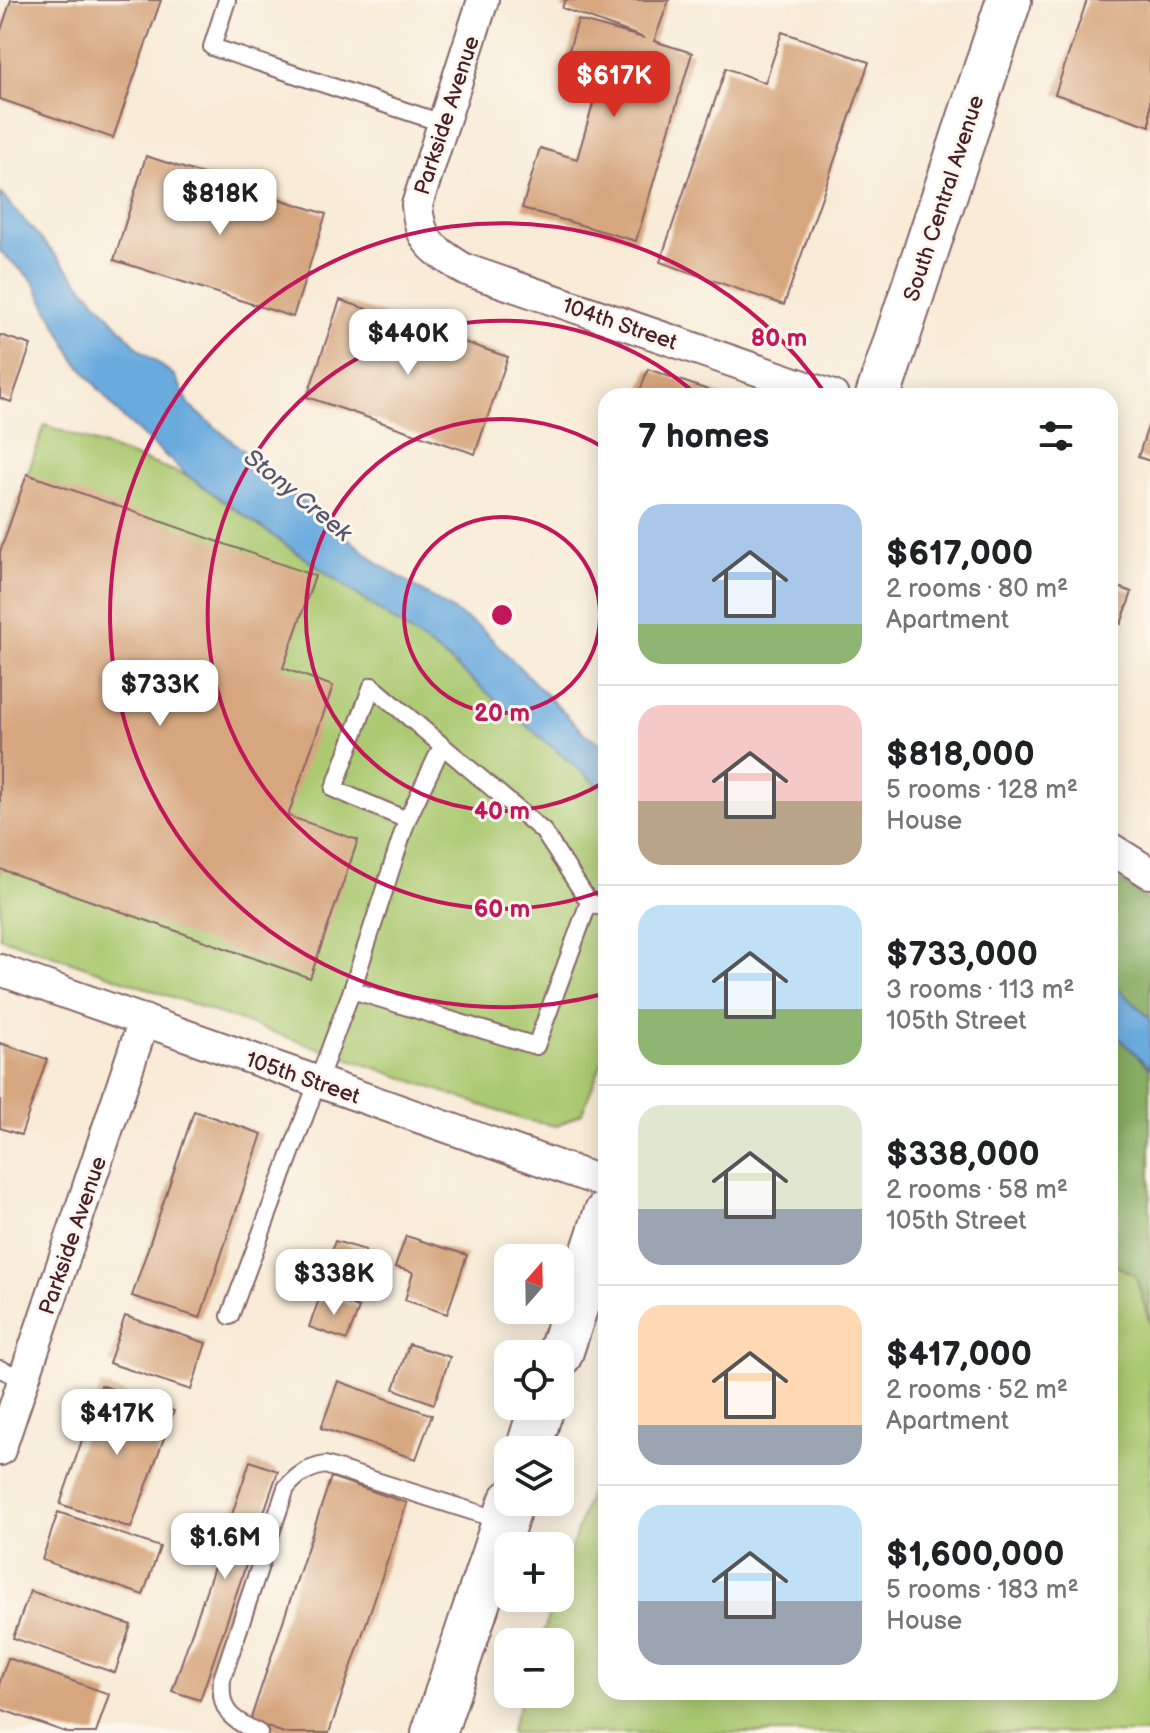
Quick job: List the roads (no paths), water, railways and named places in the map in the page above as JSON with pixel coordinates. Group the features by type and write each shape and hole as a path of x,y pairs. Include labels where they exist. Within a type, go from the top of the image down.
{"street":[{"name":"Parkside Avenue","path":"419,231 417,205 483,0"},
{"name":"South Central Avenue","path":"881,388 1009,0"},
{"name":"104th Street","path":"419,231 439,252 464,269 810,388"},
{"path":"1118,853 1150,873"},
{"name":"105th Street","path":"0,970 598,1180"},
{"name":"Parkside Avenue","path":"0,1450 12,1374 144,1020"},
{"path":"565,1340 598,1238"},
{"path":"434,1733 506,1516"}],"lane":[{"path":"227,0 212,47 442,123"},
{"path":"407,820 334,789 372,686 543,831 589,902 598,906"},
{"path":"230,1316 352,990 407,820 442,746"},
{"path":"352,990 536,1046 589,902"},
{"path":"259,1733 226,1711 220,1699 222,1679 286,1488 295,1477 311,1467 325,1465 494,1509"}],"water":[{"path":"0,193 139,349 175,376 190,406 379,564 482,629 584,733 598,742 598,785 440,653 188,476 121,416 75,360 33,281 0,251"},
{"path":"1118,988 1150,1018 1150,1068 1118,1037"}],"water label":[{"name":"Stony Creek","path":"298,495"}]}
